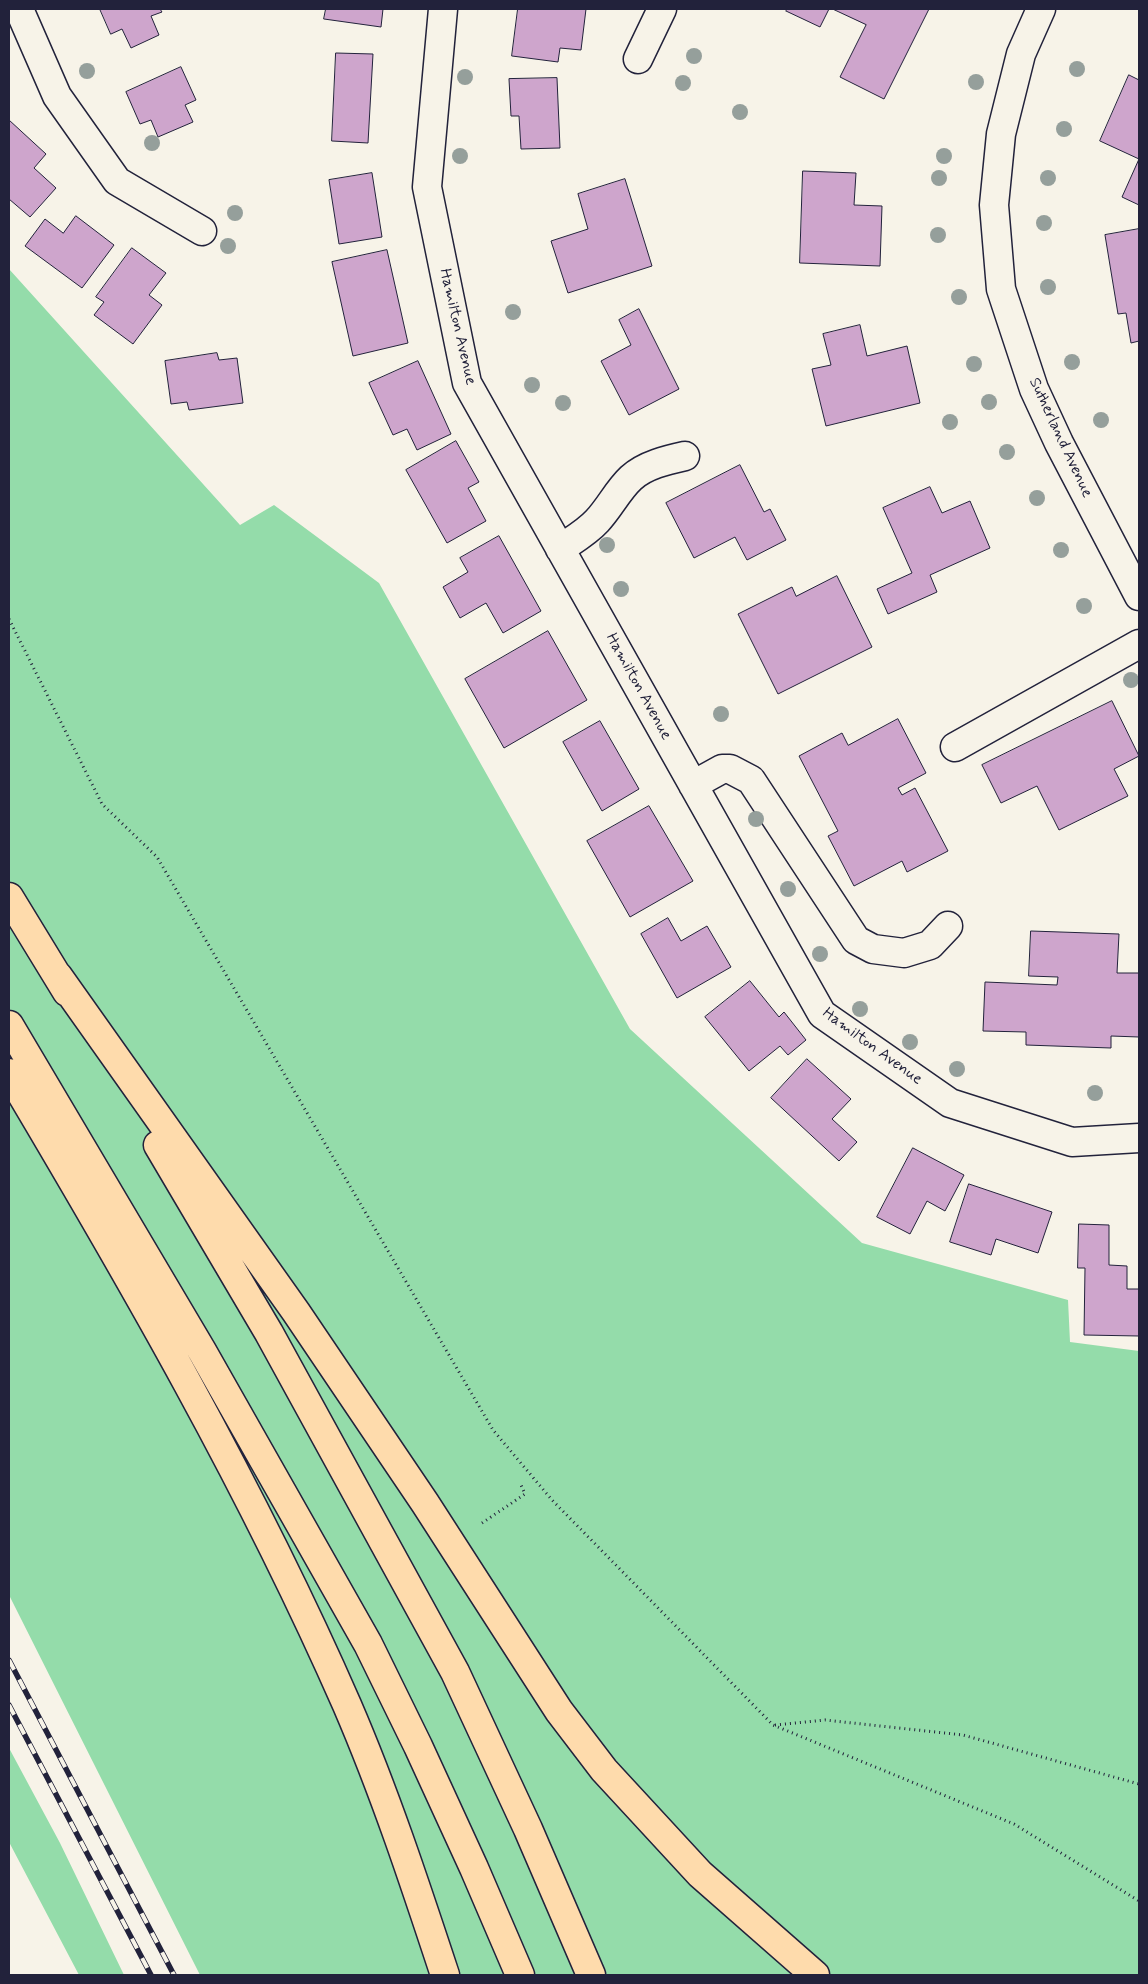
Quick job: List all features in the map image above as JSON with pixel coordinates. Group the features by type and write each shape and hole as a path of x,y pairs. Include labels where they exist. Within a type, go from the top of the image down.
{"highway":[{"path":"9,897 58,976 269,1333 455,1672 528,1829 591,1975"},
{"path":"58,976 296,1312 425,1503 559,1711 604,1770 700,1874 815,1975"},
{"path":"9,1025 202,1351 368,1644 418,1746 474,1868 520,1975"},
{"path":"9,1073 158,1328 262,1526 307,1618 347,1706 380,1788 445,1975"}],"street":[{"path":"19,9 56,96 117,181 202,231"},
{"name":"Hamilton Avenue","path":"443,9 427,187 467,383 822,1014 950,1103 1072,1142 1139,1138"},
{"path":"638,59 662,9"},
{"name":"Sutherland Avenue","path":"1041,9 1021,54 1001,134 994,205 1002,290 1034,389 1059,444 1139,596"},
{"path":"560,548 584,533 598,520 632,477 647,467 685,456"},
{"path":"955,747 1139,644"},
{"path":"693,785 722,769 730,769 751,780 856,940 873,949 904,953 930,945 948,926"}],"path":[{"path":"9,619 102,804 157,857 493,1430 552,1500 773,1725 1014,1824 1139,1901"},
{"path":"482,1523 525,1494 521,1485"},
{"path":"773,1725 825,1720 962,1735 1139,1784"}],"green space":[{"path":"9,269 240,525 274,505 379,583 630,1029 862,1243 1068,1300 1070,1342 1139,1351 1139,1975 200,1975 9,1595"},
{"path":"9,1748 60,1843 124,1975 79,1975 9,1842"}],"building":[{"path":"100,9 160,9 162,12 151,16 159,35 131,48 122,29 111,34"},
{"path":"326,9 383,9 381,27 324,19"},
{"path":"518,9 586,9 581,50 560,48 558,62 512,56"},
{"path":"788,9 829,9 820,27 786,11"},
{"path":"833,9 929,9 884,99 840,77 866,25"},
{"path":"336,53 373,54 368,143 332,141"},
{"path":"181,67 196,100 185,105 193,122 158,137 151,120 140,124 126,92"},
{"path":"1129,75 1139,80 1139,159 1100,141"},
{"path":"557,78 560,148 521,149 519,116 511,116 509,79"},
{"path":"9,120 46,154 34,168 56,188 30,217 9,199"},
{"path":"1139,159 1139,205 1122,197"},
{"path":"803,171 856,173 854,205 882,206 880,266 800,263"},
{"path":"372,173 382,237 339,244 329,180"},
{"path":"625,179 652,266 568,293 551,241 588,229 578,194"},
{"path":"76,216 114,245 82,288 25,246 45,219 63,233"},
{"path":"1139,229 1139,341 1131,343 1126,313 1118,314 1105,235"},
{"path":"132,248 166,273 149,295 162,305 133,344 94,315 104,302 96,297"},
{"path":"387,250 408,343 353,356 332,262"},
{"path":"639,309 679,389 629,415 601,361 631,345 619,320"},
{"path":"860,325 867,356 907,346 920,403 826,426 812,369 831,365 823,334"},
{"path":"217,353 219,360 237,358 243,403 189,410 187,402 171,404 165,361"},
{"path":"418,361 451,434 417,450 407,429 393,435 369,383"},
{"path":"456,441 479,482 468,488 486,521 447,543 406,470"},
{"path":"740,465 764,512 770,509 786,540 747,560 735,537 694,558 666,503"},
{"path":"930,487 942,513 970,501 990,548 930,575 937,592 888,614 877,589 912,573 883,508"},
{"path":"499,536 541,611 503,633 486,603 460,618 443,587 468,572 460,558"},
{"path":"837,576 872,647 778,694 738,614 792,587 796,596"},
{"path":"548,631 587,700 504,748 465,679"},
{"path":"1112,701 1139,756 1114,769 1128,796 1059,830 1037,786 1001,803 982,765"},
{"path":"898,719 926,773 898,788 902,795 915,788 948,851 907,872 902,861 854,886 828,836 838,831 799,756 842,733 848,745"},
{"path":"600,721 639,789 602,811 563,742"},
{"path":"649,806 693,881 630,917 587,841"},
{"path":"668,918 681,941 707,926 731,967 677,998 641,934"},
{"path":"1031,931 1119,934 1117,973 1139,973 1139,1037 1111,1036 1111,1048 1026,1045 1026,1032 983,1031 985,982 1057,985 1058,977 1029,976"},
{"path":"750,981 779,1017 784,1012 806,1040 788,1055 780,1046 749,1071 705,1017"},
{"path":"807,1059 851,1099 832,1119 857,1142 839,1161 771,1098"},
{"path":"913,1148 964,1175 945,1211 927,1201 910,1234 877,1217"},
{"path":"969,1184 1052,1212 1038,1253 996,1239 991,1255 950,1242"},
{"path":"1079,1224 1109,1225 1109,1265 1127,1266 1127,1289 1139,1289 1139,1336 1084,1335 1085,1268 1078,1268"}],"railway":[{"path":"9,1660 174,1975"},
{"path":"9,1705 151,1975"}]}
